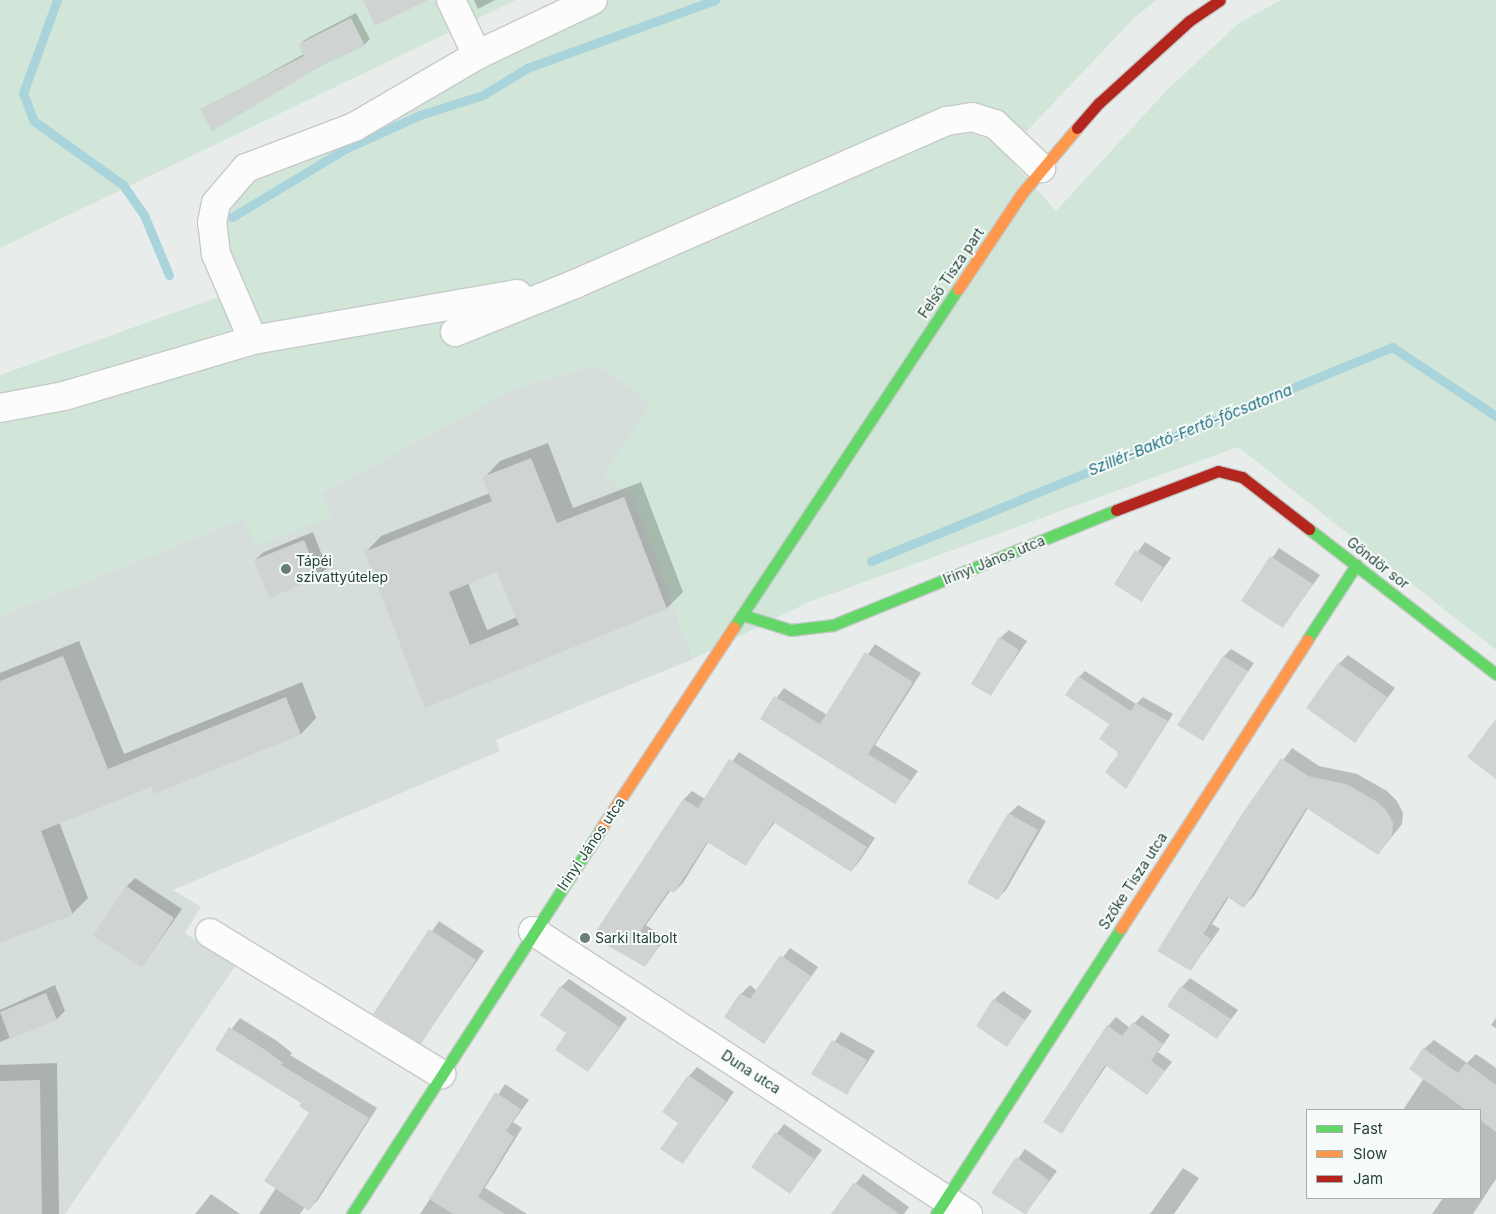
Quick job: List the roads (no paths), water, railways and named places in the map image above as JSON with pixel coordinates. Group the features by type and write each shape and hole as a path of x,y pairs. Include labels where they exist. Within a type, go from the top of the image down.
{"street":[{"path":"451,0 477,55"},
{"path":"254,340 216,254 212,224 216,203 227,187 246,168 354,127 477,55 593,0"},
{"name":"Felső Tisza part","path":"752,600 1041,168 1079,124 1134,70 1189,21 1220,0"},
{"path":"455,332 576,284 947,121 972,117 995,124 1041,168"},
{"path":"0,408 64,396 254,340 576,284"},
{"name":"Irinyi János utca","path":"743,615 791,630 833,625 1204,474 1218,471 1242,477"},
{"name":"Göndör sor","path":"1242,477 1496,674"},
{"name":"Szőke Tisza utca","path":"941,1206 1356,565"},
{"name":"Irinyi János utca","path":"352,1214 533,931 752,600"},
{"name":"Duna utca","path":"533,931 941,1206 968,1214"},
{"path":"210,933 441,1074"}],"waterway":[{"path":"57,0 23,93 34,121 123,185 144,215 169,275"},
{"path":"232,217 345,149 420,115 483,95 527,68 715,0"},
{"name":"Szillér-Baktó-Fertő-főcsatorna","path":"871,561 1392,347 1496,416"}],"place":[{"name":"Tápéi szivattyútelep","path":"286,569"},
{"name":"Sarki Italbolt","path":"585,938"}]}
